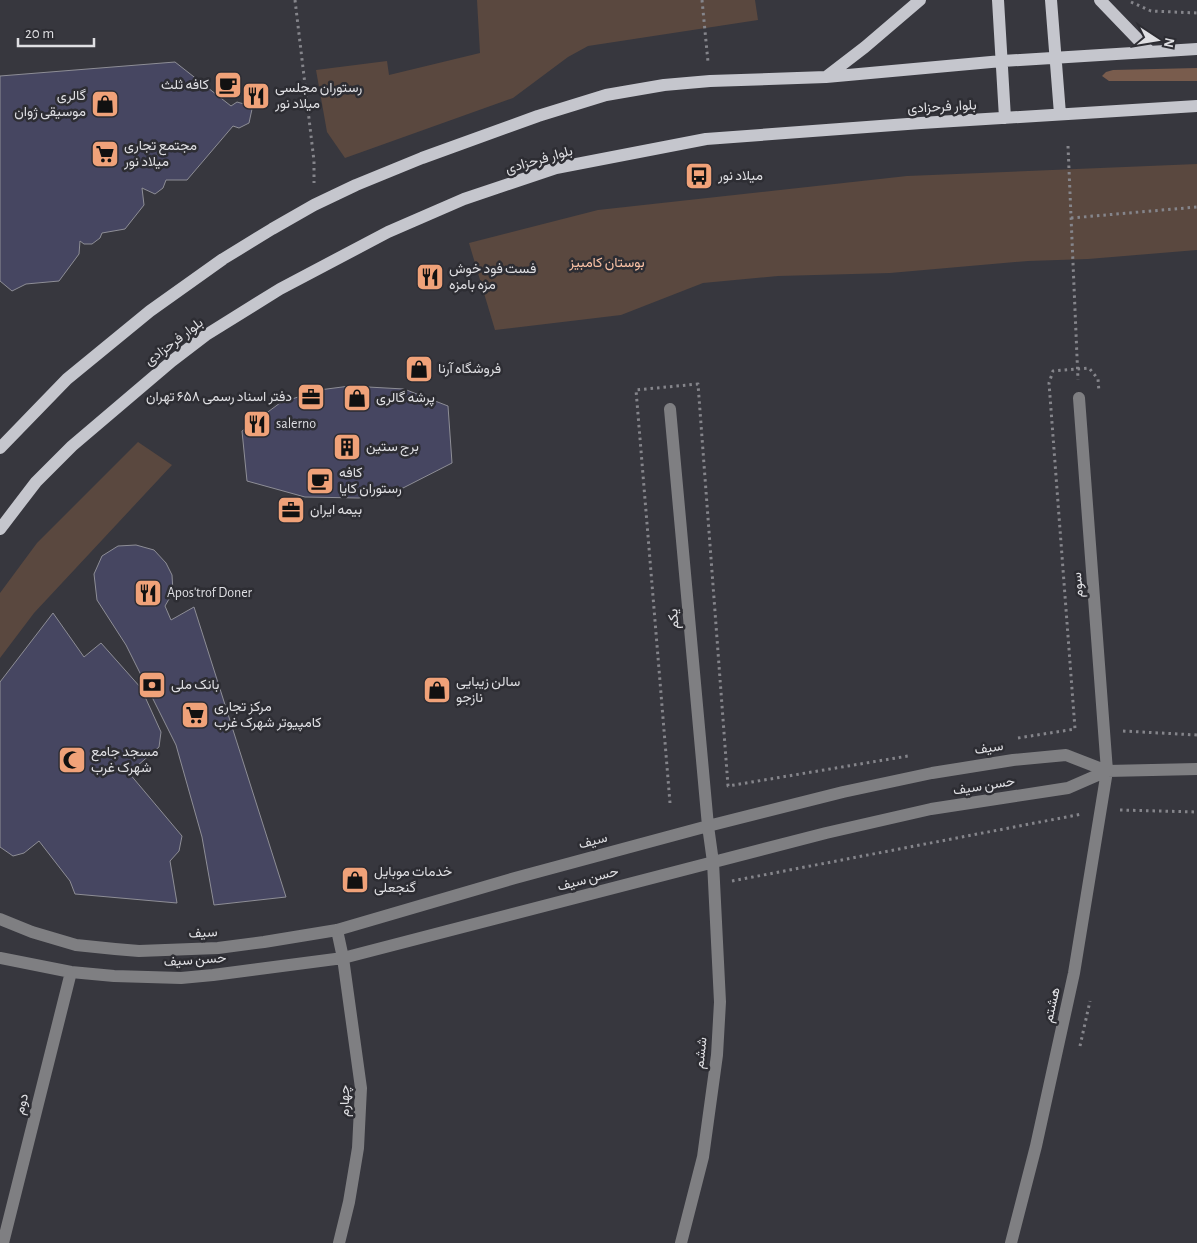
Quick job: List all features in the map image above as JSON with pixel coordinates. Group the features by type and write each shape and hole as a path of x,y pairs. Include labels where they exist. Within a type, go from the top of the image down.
{"main road":[{"path":"826,78 920,0"},
{"path":"998,0 1005,118"},
{"path":"1051,0 1060,114"},
{"path":"1100,0 1150,52"},
{"path":"0,448 67,378 150,311 223,259 314,205 356,185 490,132 606,95 664,85 710,81 826,78 1002,61 1197,49"},
{"name":"بلوار فرحزادی","path":"0,529 36,482 72,446 172,361 206,335 280,289 388,232 464,199 556,168 706,139 1197,106"}],"street":[{"name":"سوم","path":"1079,398 1107,770"},
{"name":"یکم","path":"670,408 708,826 713,862"},
{"name":"سیف","path":"0,919 32,932 76,945 139,951 218,948 337,930 515,878 708,826 843,792 932,773 1013,760 1066,755 1107,770 1197,769"},
{"name":"حسن سیف","path":"71,972 114,976 181,978 343,958 826,833 931,809 1068,788 1107,770"},
{"name":"هشتم","path":"1011,1243 1036,1146 1074,974 1107,770"},
{"name":"ششم","path":"680,1243 703,1156 717,1055 720,1002 713,862"},
{"name":"چهارم","path":"337,930 343,958 361,1088 358,1148 349,1202 339,1243"},
{"path":"0,958 71,972"},
{"name":"دوم","path":"2,1243 71,972"}],"path":[{"path":"295,0 314,161 314,205"},
{"path":"702,0 710,81"},
{"path":"1126,0 1151,11 1197,13"},
{"path":"1068,146 1079,398"},
{"path":"1071,218 1197,207"},
{"path":"1018,738 1075,728"},
{"path":"728,786 912,756"},
{"path":"1114,810 1197,812"},
{"path":"729,882 1084,813"}],"green space":[{"path":"477,0 755,0 758,20 588,46 568,57 513,98 345,158 327,132 316,70 387,61 389,75 480,53"},
{"name":"بوستان کامبیز","path":"1197,164 1197,250 1088,259 1028,261 890,273 778,276 703,283 621,315 495,330 469,243 598,210 907,176"},
{"path":"138,442 172,465 34,613 0,658 0,593 37,543"}],"shaded area":[{"path":"1197,68 1197,81 1109,81 1102,76 1106,72 1113,70"}],"building":[{"name":"مجتمع تجاری میلاد نور","path":"175,62 231,106 237,102 252,109 249,123 239,128 233,126 187,180 166,180 163,188 155,194 142,188 144,205 125,229 102,233 100,238 92,244 84,244 80,241 79,254 59,281 26,284 12,291 0,281 0,76"},
{"name":"برج ستین","path":"350,386 404,389 448,406 452,463 403,488 359,498 305,497 247,481 242,431 280,403 319,390"},
{"name":"مرکز تجاری کامپیوتر شهرک غرب","path":"136,545 154,550 166,563 172,575 173,592 165,606 171,620 194,607 286,897 214,905 202,837 176,745 126,645 97,600 94,574 102,556 118,546"},
{"name":"مسجد جامع شهرک غرب","path":"53,613 84,657 101,643 141,688 161,732 159,747 129,773 182,836 179,851 170,861 177,903 75,894 70,881 39,841 24,853 13,856 0,847 0,682"}],"place":[{"name":"كافه ثلث","path":"228,85"},
{"name":"رستوران مجلسی میلاد نور","path":"256,96"},
{"name":"گالری موسیقی ژوان","path":"105,104"},
{"name":"مجتمع تجاری میلاد نور","path":"105,154"},
{"name":"میلاد نور","path":"699,176"},
{"name":"فست فود خوش مزه بامزه","path":"430,277"},
{"name":"فروشگاه آرنا","path":"419,369"},
{"name":"دفتر اسناد رسمی ۶۵۸ تهران","path":"311,397"},
{"name":"پرشه گالری","path":"357,398"},
{"name":"salerno","path":"257,424"},
{"name":"برج ستین","path":"347,447"},
{"name":"كافه رستوران كايا","path":"320,481"},
{"name":"بیمه ایران","path":"291,510"},
{"name":"Apos'trof Doner","path":"148,593"},
{"name":"بانک ملی","path":"152,685"},
{"name":"سالن زیبایی نازجو","path":"437,690"},
{"name":"مرکز تجاری کامپیوتر شهرک غرب","path":"195,715"},
{"name":"مسجد جامع شهرک غرب","path":"72,760"},
{"name":"خدمات موبایل گنجعلی","path":"355,880"}]}
